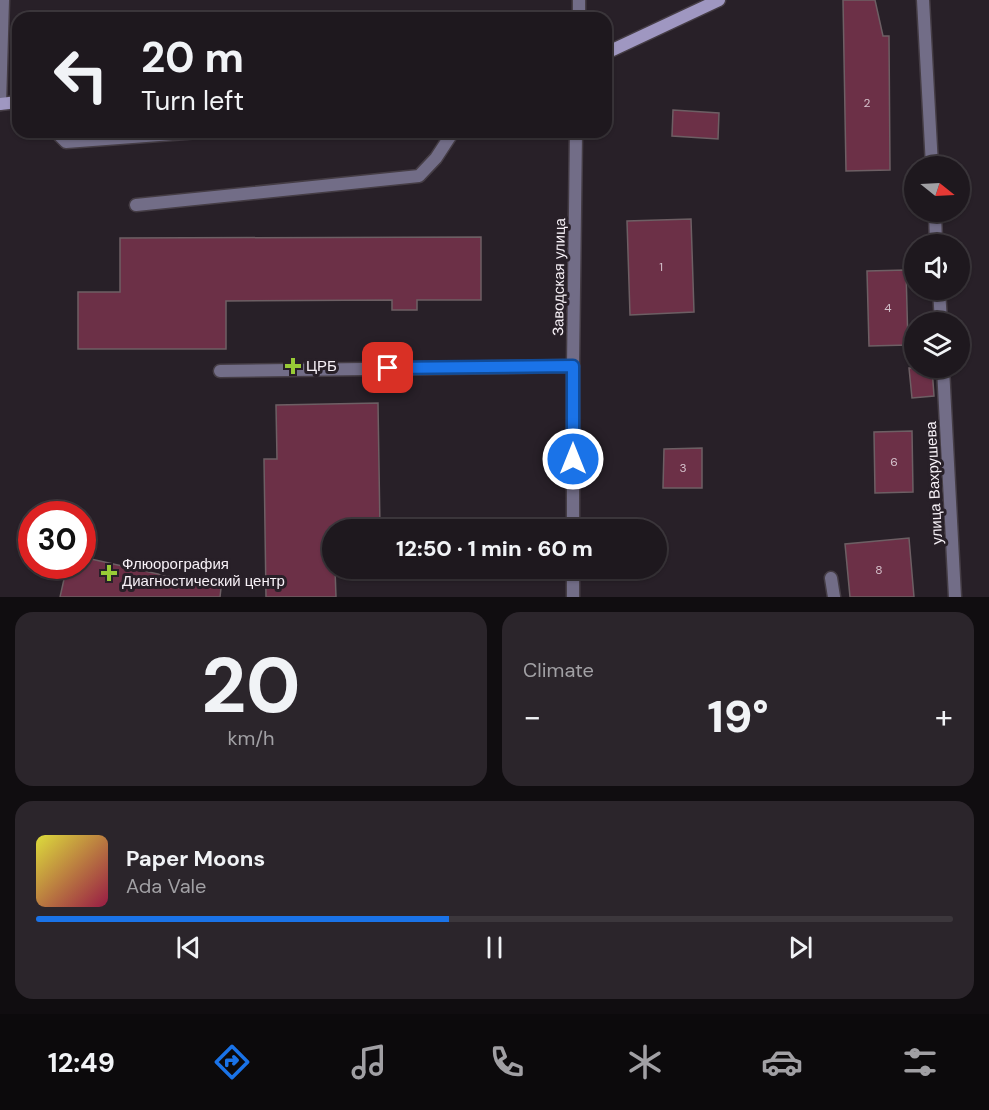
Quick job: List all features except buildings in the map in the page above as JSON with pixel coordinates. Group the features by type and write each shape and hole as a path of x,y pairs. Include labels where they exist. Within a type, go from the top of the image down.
{"street":[{"path":"0,104 3,0"},
{"path":"612,50 719,0"},
{"path":"923,0 931,156"},
{"path":"62,138 66,142 119,138"},
{"path":"135,205 419,176 436,158 449,138"},
{"name":"Заводская улица","path":"573,519 576,138"},
{"path":"220,370 573,366"},
{"name":"улица Вахрушева","path":"944,378 956,597"},
{"path":"831,578 834,597"},
{"path":"573,579 573,597"}],"place":[{"name":"ЦРБ","path":"293,366"},
{"name":"Флюорография Диагностический центр","path":"109,573"}],"route":[{"path":"388,368 573,366 573,459"}]}
